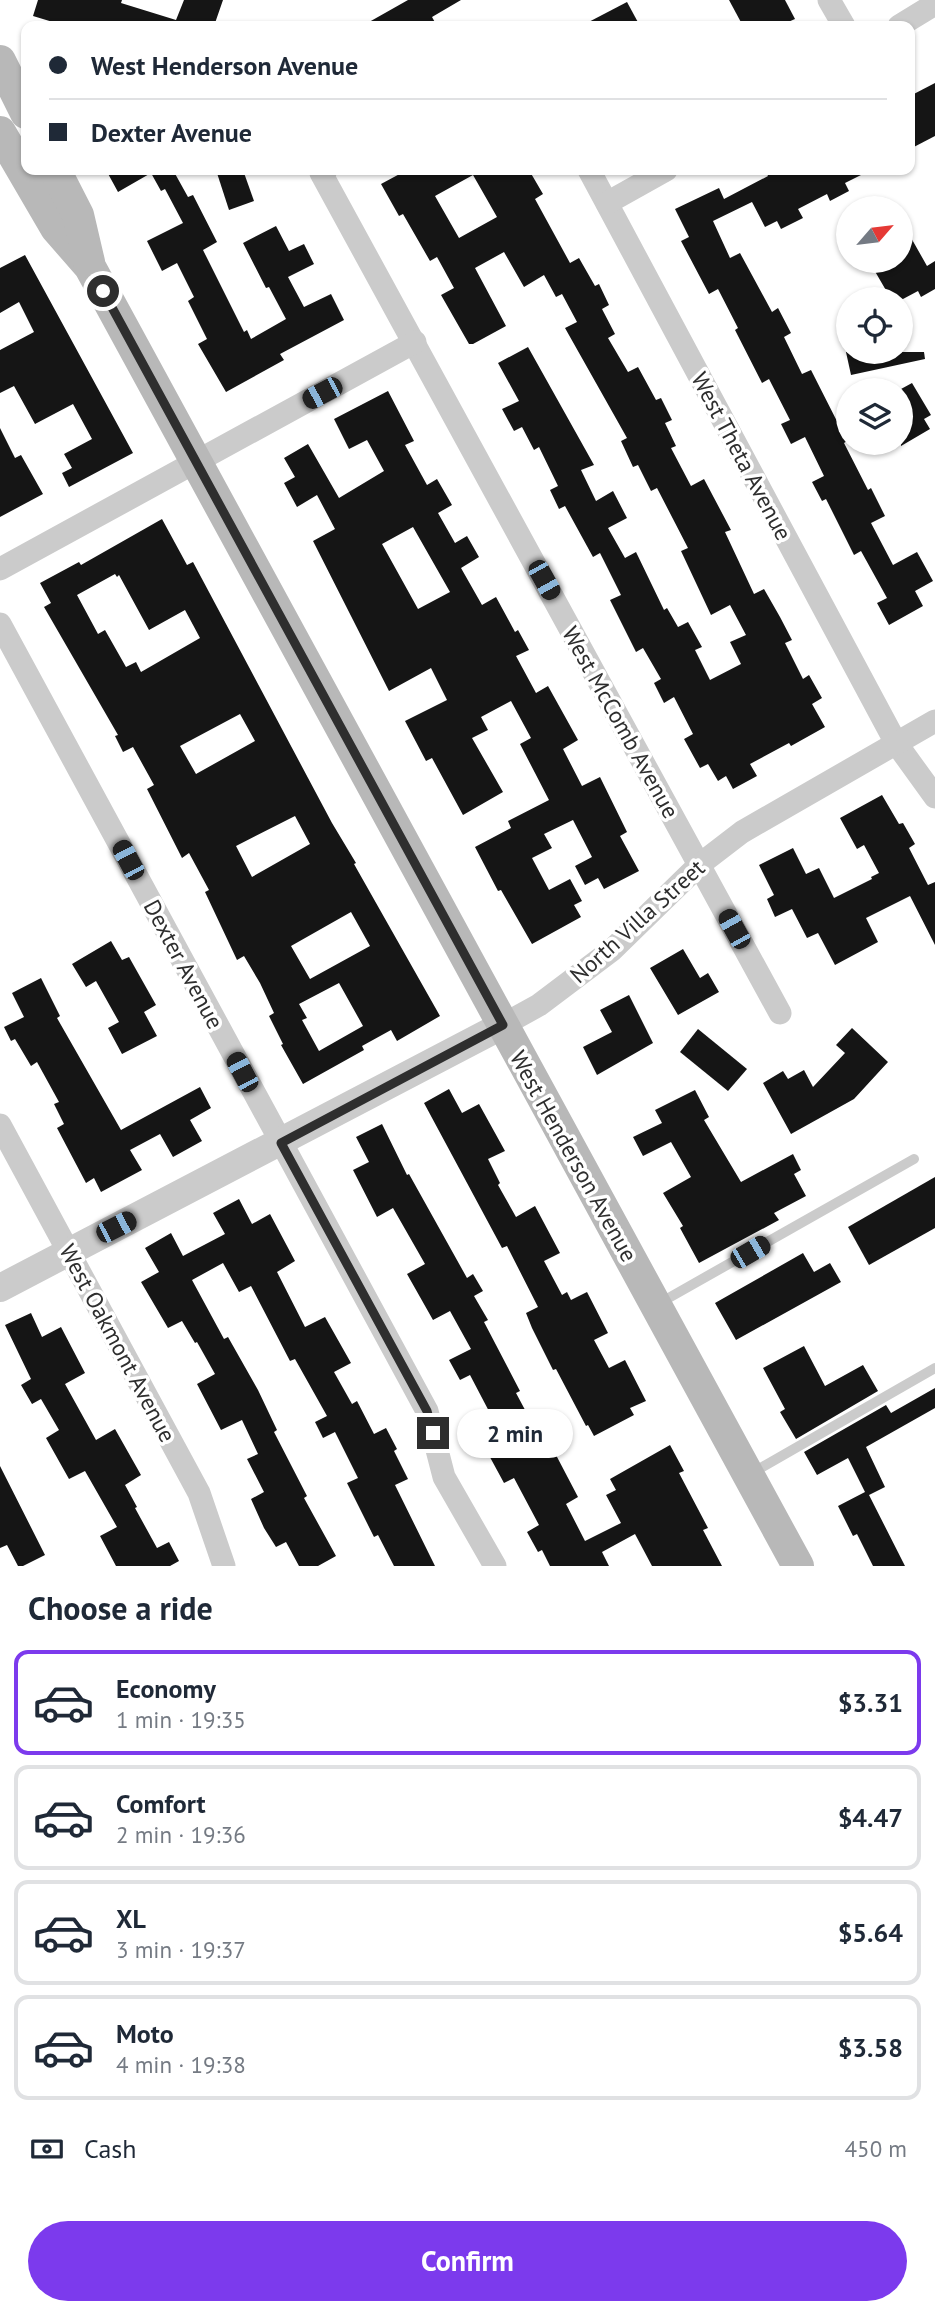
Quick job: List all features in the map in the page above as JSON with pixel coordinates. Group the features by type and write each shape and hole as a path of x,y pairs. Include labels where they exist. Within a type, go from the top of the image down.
{"main road":[{"path":"0,61 21,103"},
{"name":"West Henderson Avenue","path":"0,132 21,168"},
{"name":"West Henderson Avenue","path":"25,175 56,228 90,267 798,1566"},
{"name":"West Henderson Avenue","path":"58,175 78,215 90,267"}],"street":[{"path":"830,0 841,21"},
{"path":"907,21 935,4"},
{"name":"West McComb Avenue","path":"325,175 780,1013"},
{"name":"West Theta Avenue","path":"592,175 896,743 935,797"},
{"path":"607,203 657,175"},
{"path":"0,569 415,342"},
{"name":"Dexter Avenue","path":"0,624 427,1411 444,1477 495,1566"},
{"name":"North Villa Street","path":"0,1288 281,1143 538,1004 612,950 716,850 770,814 935,721"},
{"name":"West Oakmont Avenue","path":"0,1125 199,1493 224,1566"}],"lane":[{"path":"656,1305 914,1159"},
{"path":"748,1475 935,1368"}],"building":[{"path":"38,0 122,0 121,3 176,20 184,0 223,0 216,21 50,21 33,16"},
{"path":"408,0 461,0 432,17 434,21 371,21"},
{"path":"729,0 785,0 795,19 790,21 740,21"},
{"path":"627,2 637,21 591,21"},
{"path":"935,83 935,136 915,146 915,93"},
{"path":"109,175 148,175 118,192"},
{"path":"152,175 176,175 188,197 193,195 217,242 203,250 244,332 247,330 251,339 286,319 269,287 266,288 243,243 276,226 289,251 304,244 314,264 288,277 304,307 331,294 344,320 280,354 284,360 226,392 198,344 207,339 188,301 194,297 177,263 162,271 147,241 183,223 165,189 161,191"},
{"path":"218,175 245,175 254,201 229,210"},
{"path":"398,175 473,175 532,175 543,194 535,199 570,263 579,258 595,286 599,284 609,305 602,309 615,334 608,338 628,372 638,367 656,400 661,398 672,420 665,423 676,446 671,448 691,486 704,479 731,530 725,532 754,594 764,589 780,617 792,640 785,643 803,679 809,675 822,698 812,704 825,727 750,764 757,776 733,789 726,776 718,781 708,764 700,768 684,739 693,734 674,697 664,703 654,683 661,679 643,648 636,652 610,600 621,595 600,553 593,557 565,506 559,509 550,490 558,486 539,447 534,450 522,427 514,431 502,409 519,401 498,363 528,347 594,465 581,470 596,501 613,491 627,518 608,528 625,558 636,552 664,610 667,608 678,627 688,622 702,647 695,650 710,680 741,664 730,642 746,635 730,605 711,615 681,551 688,548 657,488 651,491 638,465 633,467 621,441 627,438 565,328 577,322 562,294 556,297 544,275 524,287 504,252 475,268 506,326 469,344 441,295 454,288 437,257 430,261 403,214 399,216 381,184","holes":["473,175 497,217 459,238 435,196"]},
{"path":"768,175 861,175 845,183 849,191 830,201 827,194 798,209 803,218 781,229 777,221 765,227 752,202 713,221 730,258 740,253 772,312 778,308 791,333 784,337 802,374 811,370 836,419 836,455 850,455 885,516 871,523 893,565 917,552 933,581 915,591 923,606 889,625 877,603 887,598 861,551 854,555 826,499 822,501 812,482 824,476 805,437 791,444 781,424 790,420 769,379 762,383 718,289 709,294 681,241 689,237 675,209 719,188 724,199"},
{"path":"914,243 927,266 935,261 935,289 921,297 918,291 913,294 913,287 884,287 876,273 914,273"},
{"path":"25,255 133,453 69,487 62,473 72,468 64,454 92,439 73,404 35,424 14,386 0,393 0,350 34,332 19,302 0,313 0,268"},
{"path":"913,352 924,352 925,359 913,362"},
{"path":"849,364 902,364 851,375"},
{"path":"913,385 931,415 924,419 930,429 913,439"},
{"path":"388,391 414,441 405,445 427,485 437,479 452,505 438,513 455,543 467,536 479,557 461,568 482,605 496,597 515,632 518,630 529,650 516,656 536,693 548,686 578,740 563,749 582,786 600,777 627,832 620,836 639,871 604,889 598,878 585,885 575,866 592,857 573,820 544,834 552,848 532,858 549,890 570,879 582,901 574,905 581,917 532,944 501,890 498,891 475,847 511,828 508,821 549,800 520,744 531,738 511,701 481,717 488,730 472,738 503,792 463,815 432,758 426,761 405,721 447,700 431,668 389,691 313,541 335,529 317,495 297,507 284,483 295,477 284,458 308,444 339,498 384,471 367,440 349,449 334,419","holes":["413,527 450,592 418,609 382,544"]},
{"path":"0,428 15,458 21,455 43,494 0,517"},
{"path":"162,519 187,565 193,562 356,863 354,864 440,1016 397,1041 391,1030 362,1046 364,1050 303,1084 281,1045 283,1044 269,1016 274,1013 260,983 244,956 237,960 205,892 209,890 189,853 182,858 147,789 154,785 133,747 123,752 115,736 118,735 44,607 51,603 40,583 79,562 81,565","holes":["115,574 117,577 119,575 149,630 185,610 200,638 141,672 136,662 126,667 105,630 98,634 77,595","240,714 255,741 196,774 180,746","295,816 310,844 252,877 236,846","351,912 370,946 310,979 291,946","339,983 363,1026 319,1051 302,1020 307,1018 299,1004"]},
{"path":"882,795 915,844 909,848 928,885 935,882 935,945 910,896 866,918 878,942 835,965 818,933 807,938 792,909 775,917 767,899 774,895 759,865 793,848 806,874 819,868 834,898 872,879 871,877 879,873 864,845 857,849 840,818"},
{"path":"111,941 122,960 129,957 156,1005 144,1012 157,1036 122,1054 108,1028 119,1022 96,981 86,987 72,964"},
{"path":"683,949 700,978 708,973 719,992 678,1015 650,968"},
{"path":"41,978 60,1016 57,1018 121,1130 200,1087 211,1108 190,1120 202,1141 173,1157 160,1134 130,1150 142,1170 101,1192 94,1178 86,1183 57,1128 64,1124 54,1104 59,1102 37,1062 31,1066 15,1039 11,1041 4,1027 24,1017 12,993"},
{"path":"629,995 653,1043 597,1075 583,1047 612,1032 600,1010"},
{"path":"852,1028 888,1062 854,1099 791,1134 763,1083 783,1071 788,1079 804,1070 813,1087 845,1053 836,1045"},
{"path":"698,1029 747,1069 728,1091 680,1052"},
{"path":"449,1089 462,1113 479,1104 505,1151 488,1159 500,1183 498,1185 516,1217 535,1206 560,1253 544,1261 562,1295 567,1292 571,1300 587,1292 608,1333 594,1340 609,1368 625,1360 646,1401 630,1408 634,1415 594,1436 556,1369 553,1370 532,1328 526,1313 538,1307 507,1246 502,1248 424,1103"},
{"path":"695,1090 709,1117 704,1120 741,1182 793,1154 801,1170 794,1174 806,1196 774,1213 779,1220 699,1263 680,1228 683,1226 663,1193 691,1177 671,1142 643,1156 633,1137 662,1123 655,1110"},
{"path":"382,1124 407,1175 409,1174 467,1278 473,1274 483,1291 474,1296 488,1320 484,1322 520,1391 516,1393 539,1436 547,1432 558,1453 556,1455 578,1497 566,1504 585,1541 621,1523 606,1495 616,1490 610,1479 670,1445 684,1471 679,1473 708,1528 703,1530 722,1566 652,1566 635,1534 602,1552 609,1566 550,1566 542,1550 538,1552 527,1532 539,1525 514,1478 504,1483 485,1448 498,1441 486,1420 492,1417 470,1375 460,1380 449,1360 471,1349 450,1311 433,1320 407,1274 425,1264 393,1208 377,1217 353,1170 369,1162 356,1137"},
{"path":"935,1177 935,1228 869,1265 848,1227"},
{"path":"239,1199 252,1224 270,1214 295,1261 277,1272 305,1327 325,1317 351,1363 334,1372 352,1404 357,1401 374,1434 386,1428 408,1479 395,1485 435,1566 394,1566 378,1535 374,1537 347,1483 358,1478 335,1432 323,1438 315,1422 327,1416 295,1359 290,1361 251,1286 239,1292 223,1263 192,1280 224,1339 228,1337 258,1390 277,1430 274,1432 307,1496 304,1498 336,1556 318,1566 299,1566 286,1542 276,1547 264,1528 251,1499 264,1492 247,1459 258,1454 242,1420 221,1430 197,1384 215,1374 182,1321 168,1328 141,1282 159,1272 145,1248 171,1233 183,1256 225,1234 213,1213"},
{"path":"803,1253 814,1272 830,1263 841,1282 736,1340 715,1303"},
{"path":"31,1313 42,1337 61,1327 85,1373 65,1384 96,1440 115,1429 141,1475 125,1485 137,1507 135,1508 157,1548 169,1542 179,1561 170,1566 116,1566 100,1536 117,1527 85,1471 69,1479 46,1438 59,1430 41,1399 32,1404 21,1385 31,1379 5,1325"},
{"path":"804,1346 825,1386 863,1365 878,1391 796,1439 780,1412 785,1409 763,1368"},
{"path":"935,1388 935,1408 866,1447 885,1487 869,1495 905,1566 873,1566 857,1534 853,1536 838,1506 865,1492 848,1458 817,1475 804,1452 886,1405 891,1413"},
{"path":"0,1466 45,1555 23,1566 18,1566 7,1545 0,1548"}],"route":[{"path":"103,291 503,1025 281,1143 427,1411 433,1433"}]}
